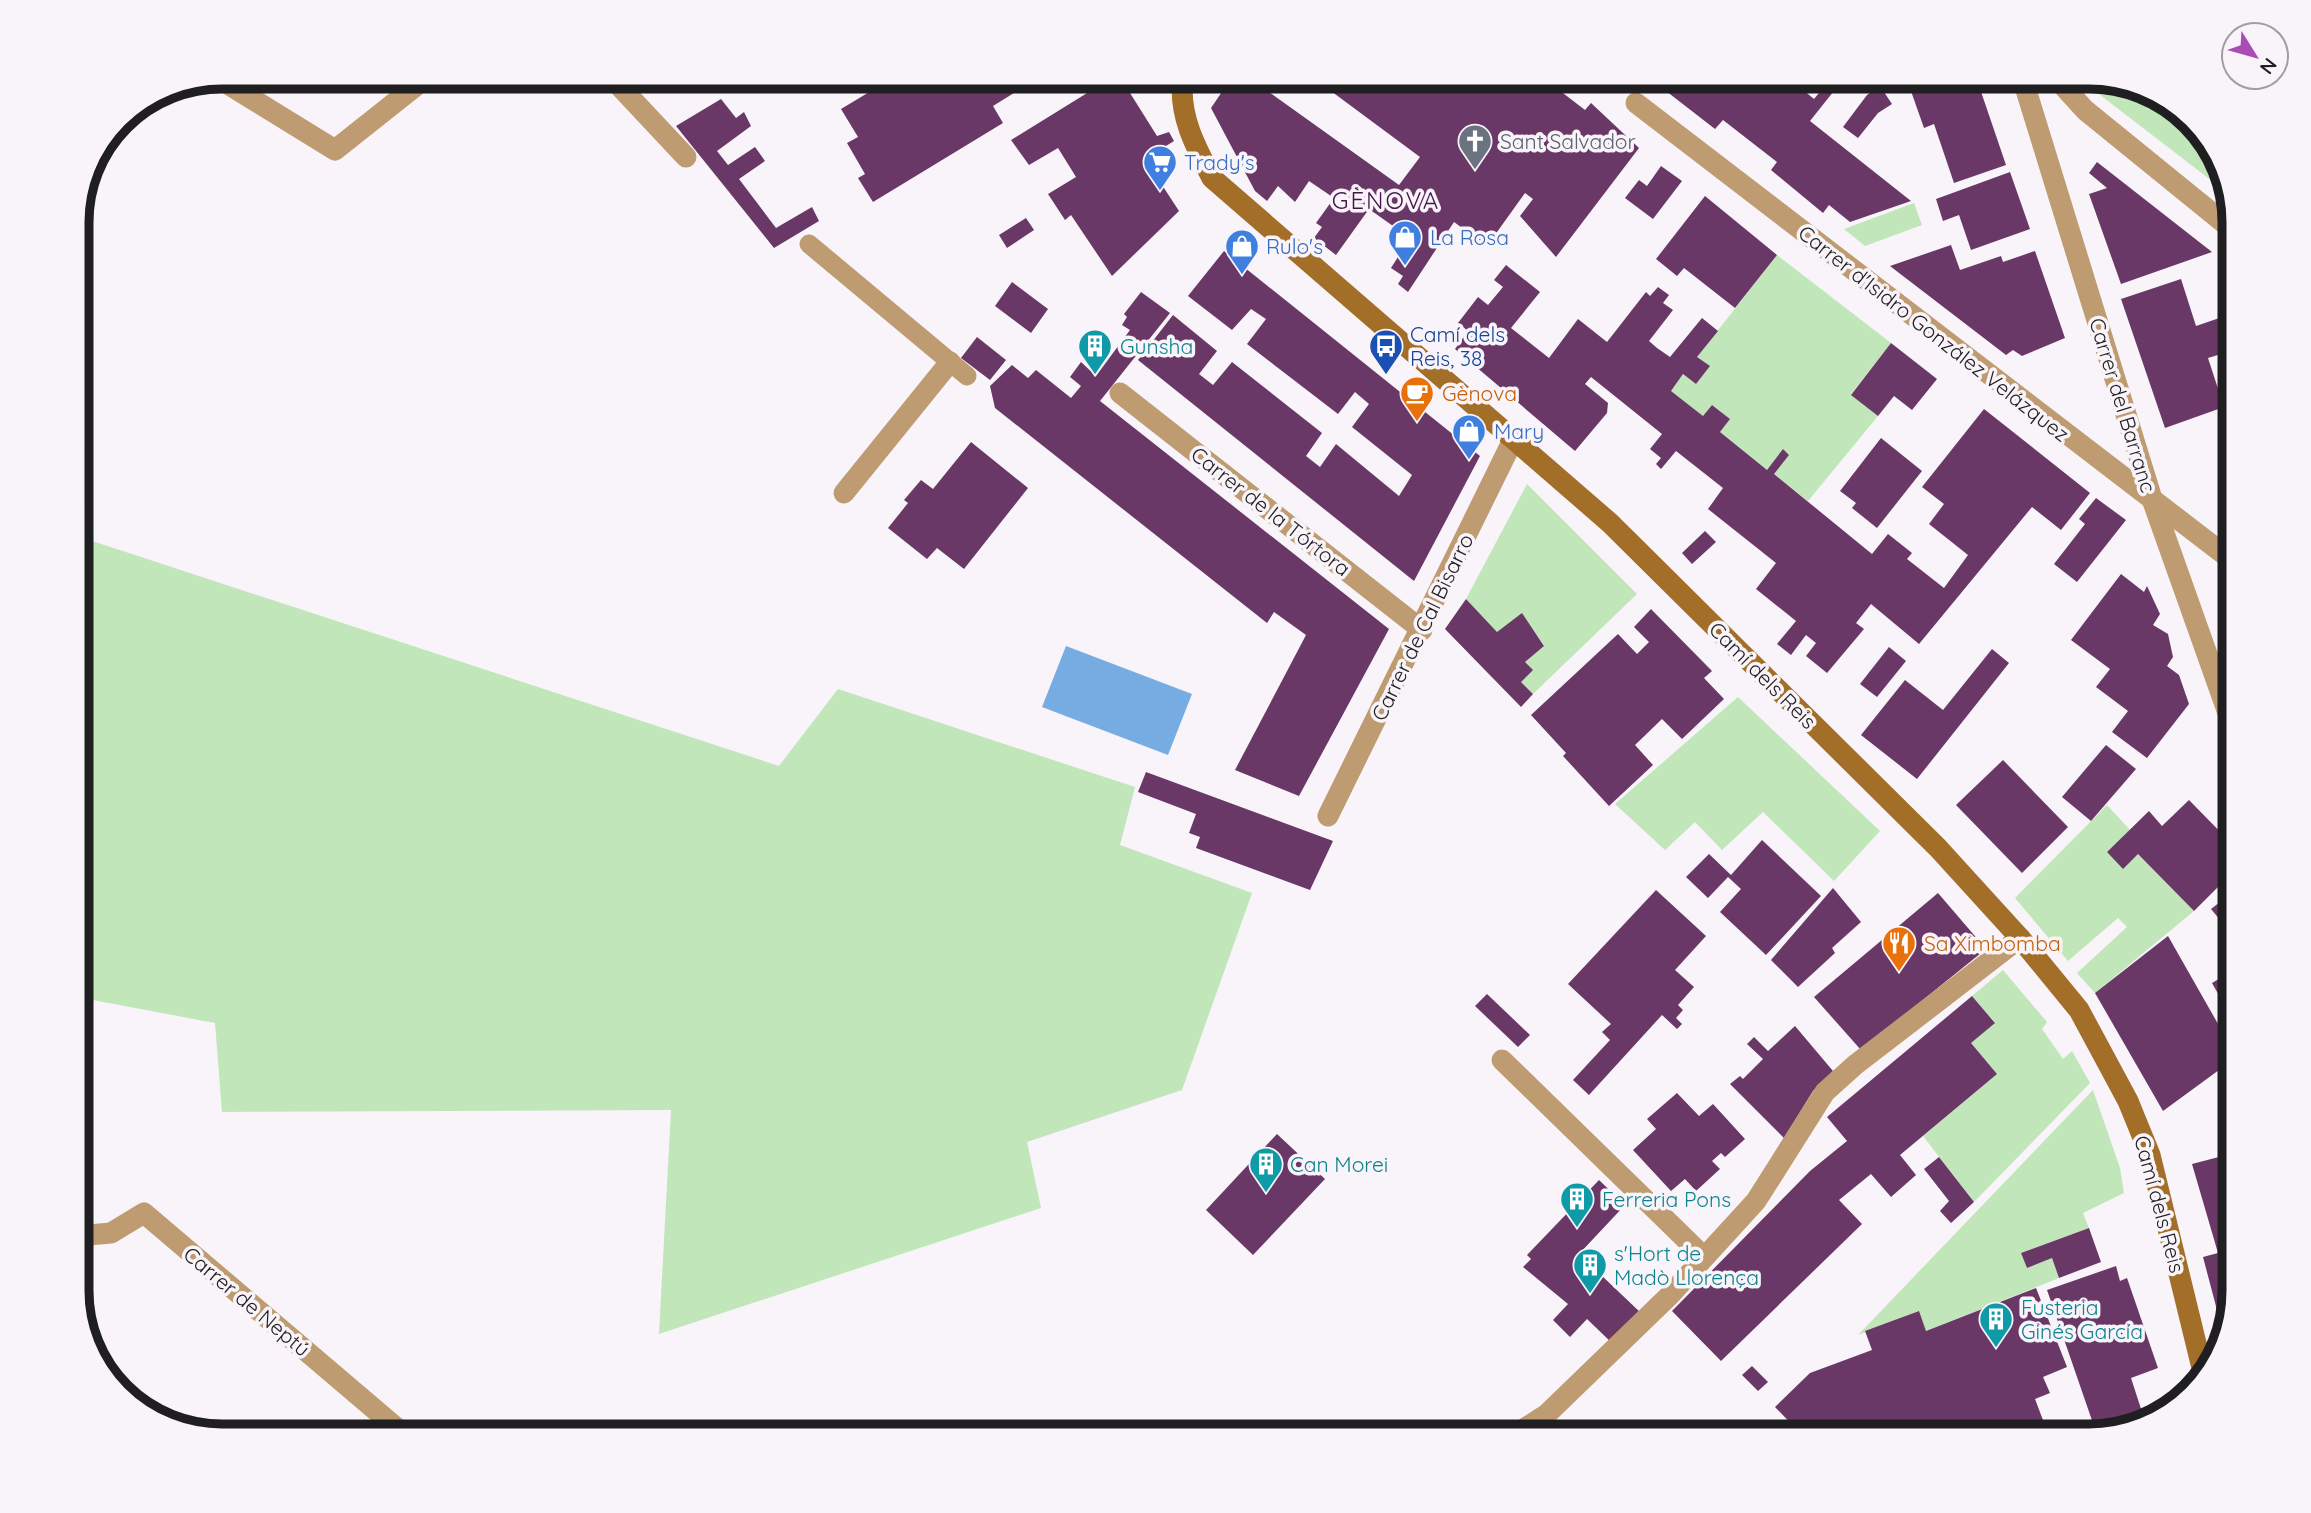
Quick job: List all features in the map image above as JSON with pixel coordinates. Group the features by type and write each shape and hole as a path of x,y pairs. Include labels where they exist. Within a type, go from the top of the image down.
{"street":[{"name":"Camí dels Reis","path":"1181,89 1190,136 1212,178 1610,523 1909,819 2020,938 2079,1010 2129,1101 2150,1155 2200,1362"},
{"name":"Carrer del Barranc","path":"2026,89 2153,502 2222,696"},
{"path":"2066,89 2085,110 2222,221"},
{"path":"237,90 335,150 411,90"},
{"path":"623,90 686,157"},
{"name":"Carrer d'Isidro González Velázquez","path":"1636,103 2222,553"},
{"path":"844,493 950,362"},
{"name":"Carrer de la Tórtora","path":"1120,393 1422,630"},
{"name":"Carrer de Cal Bisarro","path":"1328,816 1422,630 1514,438"},
{"path":"1531,1424 1547,1413 1670,1295 1756,1201 1825,1093 1855,1065 2020,938"},
{"path":"1503,1060 1704,1257"},
{"name":"Carrer de Neptú","path":"90,1235 111,1233 144,1213 392,1424"}],"lane":[{"path":"809,244 967,376"}],"green space":[{"path":"2093,90 2131,96 2176,122 2199,149 2216,184"},
{"path":"1914,203 1922,225 1865,246 1844,229"},
{"path":"1777,255 1891,343 1851,394 1878,416 1808,501 1774,474 1789,455 1783,450 1767,470 1720,432 1730,419 1712,405 1703,416 1671,391 1683,374 1696,384 1709,367 1697,357"},
{"path":"1527,484 1637,594 1533,694 1521,682 1525,662 1544,645 1522,614 1497,632 1466,599"},
{"path":"90,540 779,766 838,689 1135,787 1120,845 1252,893 1182,1090 1027,1142 1041,1208 659,1334 671,1110 222,1112 215,1023 90,999"},
{"path":"1738,697 1880,831 1834,881 1763,812 1722,850 1695,822 1665,850 1615,804"},
{"path":"2107,805 2130,830 2107,852 2123,868 2138,854 2194,911 2095,993 2077,973 2127,927 2118,918 2068,961 2015,898"},
{"path":"2003,970 2047,1022 2042,1029 2063,1059 2072,1051 2090,1083 1974,1202 1923,1136 1997,1074 1971,1043 1995,1022 1972,996"},
{"path":"2093,1090 2120,1168 2124,1193 2083,1213 2089,1228 2021,1253 2027,1268 2052,1258 2059,1278 1926,1331 1918,1311 1858,1335"}],"water":[{"path":"1066,646 1192,694 1168,755 1042,707"}],"building":[{"path":"1224,89 1265,89 1399,185 1420,157 1329,89 1558,89 1585,110 1591,103 1639,148 1556,257 1520,216 1533,199 1525,193 1487,246 1454,222 1408,292 1398,284 1403,276 1391,268 1410,238 1369,209 1336,255 1314,238 1322,227 1316,223 1334,198 1309,181 1295,202 1278,186 1267,201 1255,191 1211,108"},
{"path":"1664,89 1802,89 1814,99 1822,89 1835,89 1810,121 1911,201 1850,222 1829,205 1823,213 1771,170 1777,162 1723,120 1715,129"},
{"path":"1876,89 1882,89 1892,104 1878,113 1858,138 1843,127 1867,95"},
{"path":"1910,89 1980,89 2006,165 1954,183 1934,124 1924,128"},
{"path":"873,90 1020,90 993,106 1003,123 873,202 858,178 865,174 847,143 858,137 841,109"},
{"path":"1093,90 1128,90 1157,136 1169,132 1174,141 1145,159 1179,211 1112,276 1071,215 1065,220 1048,194 1076,177 1058,148 1029,165 1011,140"},
{"path":"721,99 736,118 744,112 751,126 717,151 728,165 755,147 765,161 739,179 776,228 812,207 819,221 774,248 676,126"},
{"path":"2097,162 2212,252 2121,284 2089,194 2107,188 2089,173"},
{"path":"1661,166 1682,181 1653,219 1625,198 1639,180 1647,186"},
{"path":"2010,172 2030,229 1971,250 1959,215 1943,221 1936,199"},
{"path":"1705,196 1777,255 1735,308 1684,268 1677,276 1656,259"},
{"path":"1026,218 1034,230 1007,248 999,235"},
{"path":"1951,245 1960,270 2001,256 2003,262 2035,251 2065,338 2022,356 2013,350 2006,355 1890,266"},
{"path":"1224,251 1480,456 1414,581 1138,360 1173,315 1217,351 1199,374 1213,385 1232,362 1322,433 1306,456 1320,467 1336,444 1399,496 1412,475 1352,427 1369,404 1355,392 1338,414 1247,344 1266,319 1251,309 1232,330 1188,296"},
{"path":"1506,265 1540,292 1511,328 1549,358 1578,319 1607,342 1646,292 1650,296 1658,287 1669,295 1663,303 1673,310 1649,341 1657,348 1670,357 1702,318 1718,331 1697,357 1710,366 1696,384 1683,374 1671,391 1703,416 1712,405 1730,419 1720,432 1767,470 1783,449 1789,455 1774,474 1872,554 1888,534 1912,553 1907,559 1944,588 1968,555 1929,524 1944,504 1922,487 1984,409 2090,493 2061,530 2032,507 1919,644 1871,604 1856,623 1864,629 1827,673 1806,656 1816,643 1806,635 1791,655 1777,644 1796,621 1756,589 1776,563 1708,509 1723,488 1676,451 1661,469 1656,464 1661,458 1650,449 1662,434 1591,377 1585,384 1608,403 1607,413 1575,451 1455,349 1468,331 1458,323 1478,297 1488,305 1503,287 1494,280"},
{"path":"2181,279 2196,326 2222,317 2222,354 2208,358 2222,408 2165,428 2121,299"},
{"path":"1012,282 1048,309 1031,333 995,306"},
{"path":"1141,292 1170,313 1100,401 1389,629 1299,796 1235,770 1306,635 1274,612 1267,623 995,408 990,386 1012,365 1028,378 1036,370 1071,398 1081,386 1070,377 1081,362 1096,376 1130,330 1122,325 1127,317 1124,314"},
{"path":"977,337 1006,360 990,380 961,358"},
{"path":"1891,343 1937,379 1912,410 1894,396 1878,416 1851,395"},
{"path":"1881,438 1922,471 1877,528 1852,508 1856,503 1840,491"},
{"path":"971,442 1028,488 964,569 937,548 927,559 888,528 908,503 904,500 921,480 933,489"},
{"path":"2096,498 2126,520 2077,582 2054,564 2085,524 2079,519"},
{"path":"1705,531 1716,542 1692,564 1682,553"},
{"path":"2121,574 2144,592 2147,586 2160,614 2153,625 2168,634 2173,657 2167,666 2179,675 2189,704 2147,758 2112,732 2128,711 2096,687 2110,669 2071,640"},
{"path":"1466,599 1497,632 1522,613 1544,646 1525,662 1533,670 1521,682 1533,694 1521,707 1445,629"},
{"path":"1651,609 1712,671 1704,678 1724,699 1682,739 1662,719 1635,745 1653,765 1609,806 1563,756 1566,753 1531,715 1618,634 1637,654 1649,642 1634,627"},
{"path":"1889,647 1906,661 1877,697 1860,684"},
{"path":"1992,649 2009,663 1917,779 1861,735 1905,680 1943,710"},
{"path":"2106,745 2136,769 2091,821 2062,797"},
{"path":"2003,760 2068,827 2022,873 1956,805"},
{"path":"1146,772 1333,841 1310,890 1196,848 1200,837 1189,833 1196,814 1138,792"},
{"path":"2189,800 2222,834 2222,883 2194,911 2138,854 2123,869 2107,852 2149,811 2162,826"},
{"path":"1762,840 1821,896 1766,955 1720,912 1741,889 1728,877 1708,898 1686,877 1709,854 1731,875"},
{"path":"1833,888 1861,922 1832,948 1835,953 1798,987 1771,960"},
{"path":"1656,890 1706,936 1675,970 1694,987 1678,1005 1683,1010 1676,1018 1682,1024 1677,1029 1662,1015 1589,1095 1573,1080 1610,1040 1602,1032 1611,1024 1568,984"},
{"name":"Sa Ximbomba","path":"1938,893 1986,949 1861,1050 1814,997"},
{"path":"2222,900 2222,922 2211,909"},
{"path":"2168,936 2222,1031 2222,1068 2163,1111 2095,993"},
{"path":"2222,977 2222,1001 2212,983"},
{"path":"1487,994 1530,1035 1518,1047 1475,1006"},
{"path":"1972,996 1995,1023 1971,1043 1997,1074 1900,1155 1916,1175 1891,1197 1871,1174 1839,1200 1862,1224 1721,1361 1672,1311 1810,1171 1847,1141 1827,1117"},
{"path":"1795,1026 1833,1071 1813,1091 1784,1138 1730,1084 1740,1076 1743,1079 1763,1059 1747,1044 1754,1037 1768,1051"},
{"path":"1677,1093 1699,1116 1713,1104 1745,1139 1725,1157 1721,1153 1712,1161 1720,1169 1696,1191 1685,1179 1671,1191 1633,1150 1656,1129 1647,1119"},
{"name":"Can Morei","path":"1277,1134 1325,1179 1253,1255 1206,1210"},
{"path":"2222,1156 2222,1290 2219,1317 2203,1257 2218,1253 2192,1164"},
{"path":"1939,1157 1974,1202 1951,1223 1940,1211 1949,1201 1924,1169"},
{"path":"1599,1180 1625,1205 1579,1254 1642,1314 1613,1344 1587,1319 1570,1337 1553,1320 1568,1304 1523,1267 1531,1259 1527,1255"},
{"path":"2089,1228 2101,1262 2059,1278 2052,1258 2027,1268 2021,1253"},
{"path":"2116,1266 2120,1281 2127,1278 2158,1368 2131,1378 2142,1412 2114,1421 2093,1423 2047,1290"},
{"path":"2036,1288 2067,1367 2043,1377 2050,1393 2035,1399 2044,1424 1791,1424 1775,1407 1810,1373 1872,1350 1865,1331 1919,1311 1926,1331"},
{"path":"1752,1366 1768,1382 1758,1391 1742,1375"}],"place":[{"name":"Sant Salvador","path":"1475,171"},
{"name":"Trady's","path":"1160,192"},
{"name":"La Rosa","path":"1405,267"},
{"name":"Rulo's","path":"1242,276"},
{"name":"Gunsha","path":"1095,376"},
{"name":"Camí dels Reis, 38","path":"1386,376"},
{"name":"Gènova","path":"1417,423"},
{"name":"Mary","path":"1469,461"},
{"name":"Sa Ximbomba","path":"1899,973"},
{"name":"Can Morei","path":"1266,1194"},
{"name":"Ferreria Pons","path":"1577,1229"},
{"name":"s'Hort de Madò Llorença","path":"1590,1295"},
{"name":"Fusteria Ginés García","path":"1996,1349"}],"district":[{"name":"GÈNOVA","path":"1386,200"}]}
